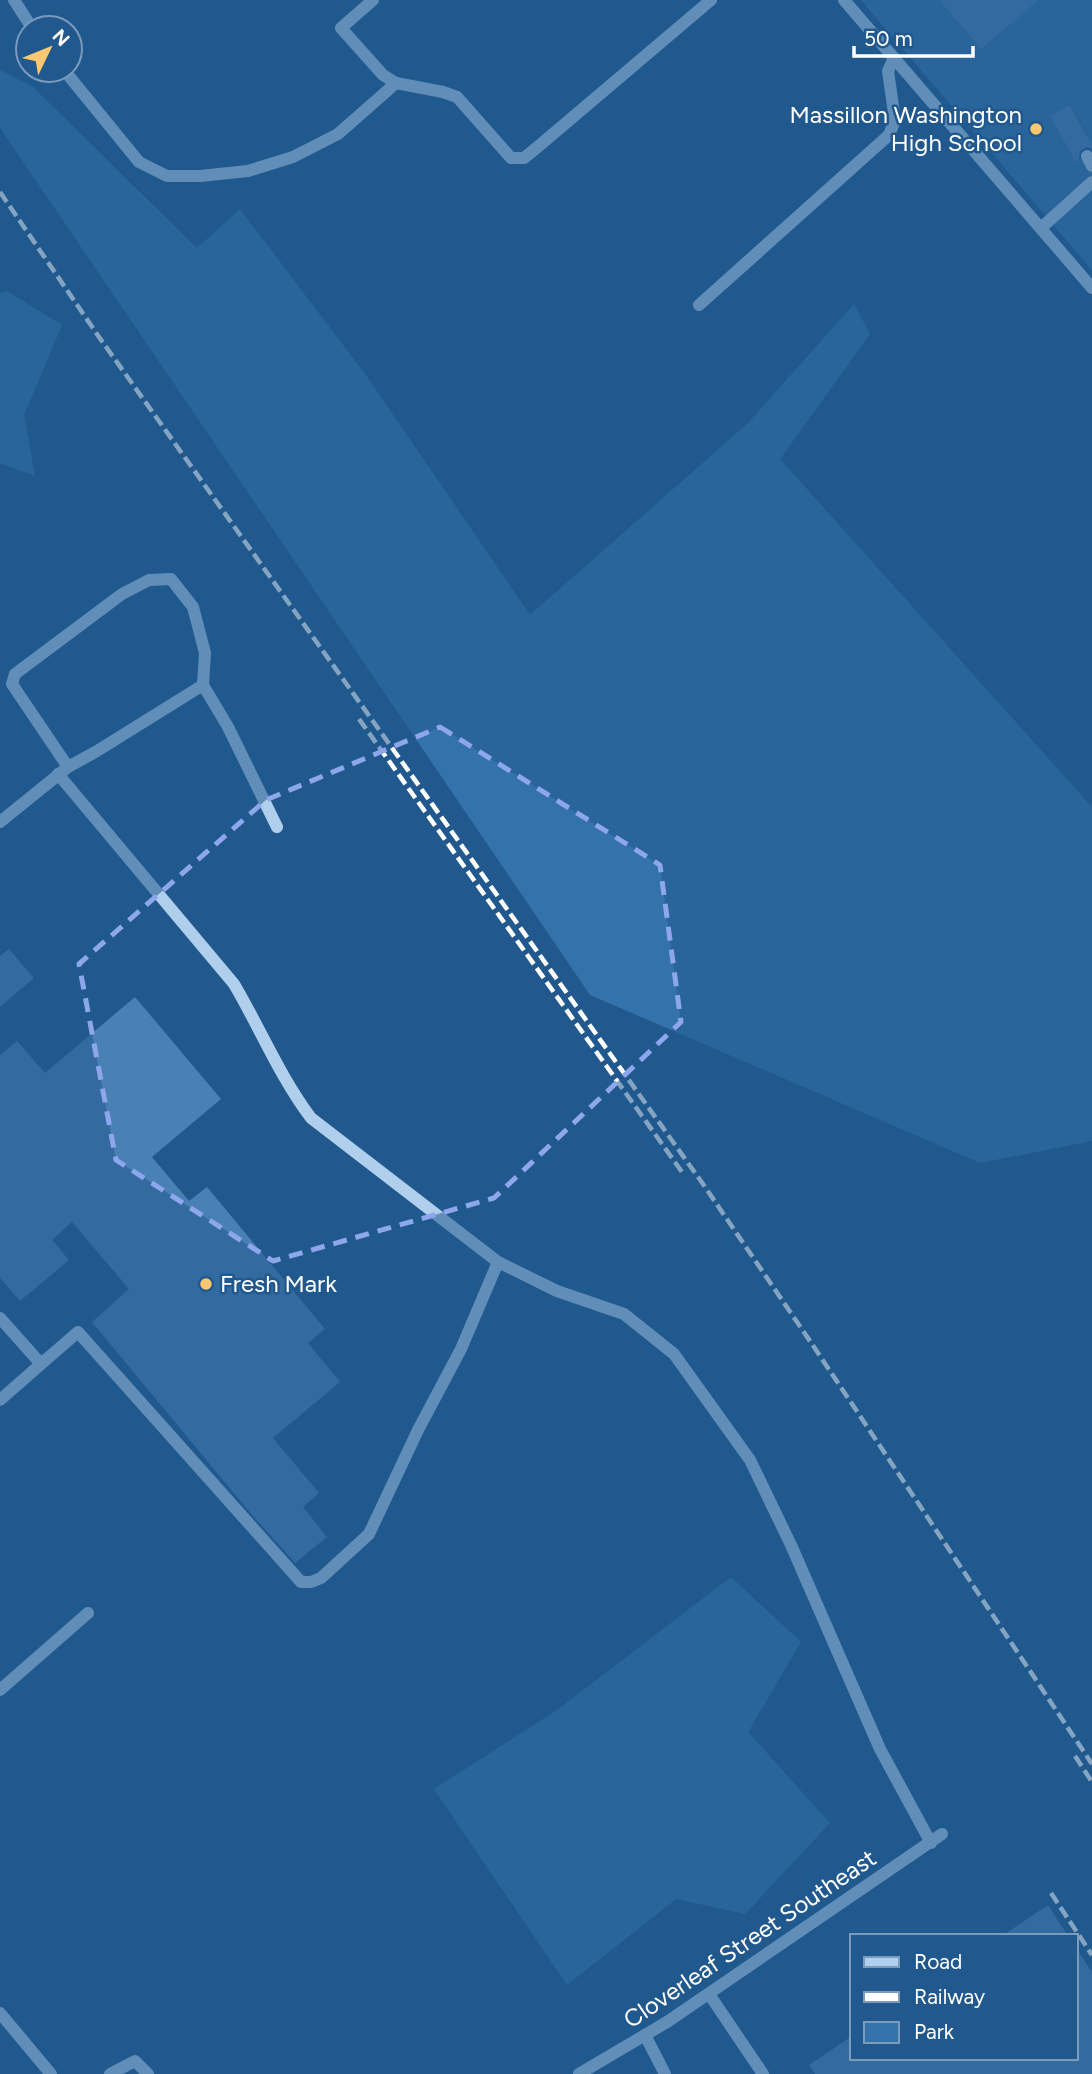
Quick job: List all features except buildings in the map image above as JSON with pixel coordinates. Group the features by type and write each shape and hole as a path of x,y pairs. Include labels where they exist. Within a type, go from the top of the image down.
{"street":[{"path":"373,0 341,28 383,75 396,83 457,97 510,158 524,158 711,0"},
{"path":"844,0 1092,288"},
{"path":"699,305 889,135 895,120 888,71 894,58"},
{"path":"75,84 139,162 167,176 200,176 248,171 293,157 338,134 396,83"},
{"path":"1041,228 1092,182"},
{"path":"277,827 228,727 203,685 205,653 193,607 171,579 149,580 122,594 15,674 12,681 63,770 234,984 291,1091 311,1118 498,1262 557,1291 624,1314 674,1354 750,1460 791,1545 880,1749 930,1843"},
{"path":"0,822 63,770 203,685"},
{"path":"0,1400 78,1332 301,1581 311,1582 321,1578 369,1534 418,1430 461,1349 498,1262"},
{"path":"0,1318 41,1364"},
{"path":"0,1690 88,1613"},
{"name":"Cloverleaf Street Southeast","path":"579,2074 709,1994 942,1834"},
{"path":"709,1994 763,2074"},
{"path":"0,2013 51,2074"},
{"path":"645,2035 665,2074"},
{"path":"110,2074 135,2061 148,2074"}],"highlighted area":[{"path":"440,727 660,865 681,1022 494,1198 273,1261 116,1160 79,964 266,800"}],"green space":[{"name":"Massillon Washington High School","path":"861,0 939,0 981,49 1039,0 1092,0 1092,145 1071,105 1051,116 1076,161 1092,153 1092,270"},
{"path":"0,70 14,77 14,84 33,87 197,248 240,209 368,378 530,615 748,423 854,304 870,334 780,459 1092,807 1092,1141 980,1163 590,995 0,128"},
{"path":"7,291 62,325 24,415 35,476 0,463 0,294"},
{"path":"731,1577 801,1642 748,1732 830,1823 745,1914 676,1899 567,1985 434,1789 557,1710"}],"railway":[{"path":"0,192 99,337 703,1184 1092,1764"},
{"path":"359,719 682,1172"},
{"path":"1075,1756 1092,1782"},
{"path":"1051,1893 1092,1955"}],"place":[{"name":"Massillon Washington High School","path":"1036,129"},
{"name":"Fresh Mark","path":"206,1284"}]}
